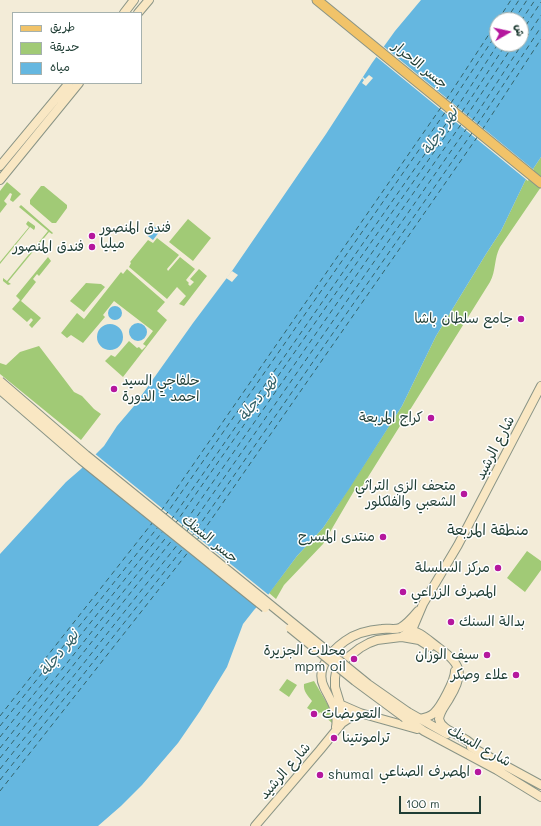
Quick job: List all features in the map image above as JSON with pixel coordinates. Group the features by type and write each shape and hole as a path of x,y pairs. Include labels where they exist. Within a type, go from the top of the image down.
{"main road":[{"path":"125,12 134,0"},
{"path":"139,12 149,0"},
{"name":"جسر الاحرار","path":"317,0 541,183"},
{"path":"0,166 67,84"},
{"path":"0,180 79,84"},
{"name":"جسر السنك","path":"0,381 86,455 406,715"},
{"name":"شارع الرشيد","path":"412,630 423,604 462,538 541,386"},
{"name":"جسر السنك","path":"0,390 81,460 355,681 406,715"},
{"name":"شارع الرشيد","path":"397,633 423,604"},
{"path":"418,616 418,624 423,636"},
{"path":"334,733 337,718 331,700 323,686 321,675 323,666 328,657 338,646 351,637 371,630 397,633 419,640 446,658 452,664 455,671 453,681 435,712 429,716 419,719"},
{"path":"342,723 342,710 336,687 336,672 347,658 369,643 397,633 412,630 423,636 455,661 460,676 458,683 440,715 439,722 445,728 470,743 475,750"},
{"path":"331,700 360,713 424,731"},
{"path":"342,723 360,713"},
{"name":"شارع السنك","path":"406,715 419,719 541,785"},
{"name":"شارع السنك","path":"406,715 424,731 497,770 541,797"},
{"name":"شارع الرشيد","path":"255,826 316,756 342,723"}],"green space":[{"path":"541,157 541,187 500,247 490,282 358,493 354,491 323,544 284,585 276,599 269,593 297,556 323,528 402,406 436,336 501,231 525,181"},
{"path":"7,182 21,194 13,202 10,200 12,194 10,193 4,201 7,204 0,213 0,191"},
{"path":"41,186 44,186 67,205 67,208 56,223 52,223 30,204 30,200"},
{"path":"21,205 53,233 52,234 49,232 8,282 11,284 8,285 3,281 3,278 7,281 48,231 19,207"},
{"path":"188,219 211,238 193,261 169,242"},
{"path":"28,221 35,226 34,230 30,227 0,264 0,262 29,227 26,224"},
{"path":"157,238 179,255 167,269 168,271 180,257 195,269 186,280 190,286 194,282 190,279 199,269 207,276 184,306 179,304 186,296 177,287 167,299 129,267 130,262 148,240 153,243"},
{"path":"48,257 51,261 39,276 37,274 33,279 36,282 21,301 41,318 32,328 29,325 33,320 31,318 27,322 12,309 20,300 16,296"},
{"path":"127,269 165,302 157,311 167,320 123,377 105,361 111,355 115,357 129,341 137,348 139,347 142,350 146,346 143,344 153,331 114,301 103,315 105,317 83,343 71,335 67,338 61,333 77,313 84,319 121,272 123,274"},
{"path":"86,283 101,284 105,287 84,312 70,301"},
{"path":"39,346 74,392 82,396 101,414 81,440 0,374 0,363 6,365 20,352"},
{"path":"527,551 541,561 541,570 525,592 507,578"},
{"path":"287,679 297,685 289,697 279,690"},
{"path":"314,681 331,710 334,720 332,723 320,712 318,715 307,708 312,701 305,691 304,684"}],"water":[{"name":"نهر دجلة","path":"421,0 541,0 541,157 525,181 501,231 436,336 402,406 323,528 297,556 268,595 243,624 227,667 178,743 142,785 98,826 0,826 0,554 66,482 104,446 117,426 134,406 232,271 326,134 372,63 395,31"},
{"path":"151,224 160,231 153,240 144,233"},
{"path":"115,306 120,308 122,313 120,318 115,320 110,318 108,313 110,308"},
{"path":"134,323 142,323 147,328 145,339 142,341 134,341 129,336 129,328"},
{"path":"110,324 119,328 123,337 119,346 110,350 101,346 97,337 101,328"}],"pier":[{"path":"382,45 534,170 528,181 374,55"},
{"path":"369,75 373,78 366,86 362,83 364,80 362,78 363,77 365,79"},
{"path":"232,271 238,275 232,282 226,278"},
{"path":"94,453 270,596 258,608 83,464"}],"ferry route":[{"path":"503,12 511,0"},
{"path":"511,12 519,0"},
{"path":"519,12 527,0"},
{"path":"527,12 535,0"},
{"path":"529,21 541,2"},
{"path":"472,121 541,15"},
{"path":"477,125 541,27"},
{"path":"446,100 489,34"},
{"path":"482,130 541,39"},
{"path":"451,103 489,45"},
{"path":"456,109 493,52"},
{"path":"462,112 501,52"},
{"path":"466,117 509,52"},
{"path":"161,511 442,106"},
{"path":"165,516 446,111"},
{"path":"171,520 452,115"},
{"path":"175,524 457,119"},
{"path":"181,528 462,123"},
{"path":"187,531 467,128"},
{"path":"192,536 472,133"},
{"path":"197,540 478,136"},
{"path":"0,716 153,522"},
{"path":"0,726 158,527"},
{"path":"0,737 163,531"},
{"path":"0,748 168,535"},
{"path":"0,758 173,539"},
{"path":"0,769 178,544"},
{"path":"0,780 184,547"},
{"path":"0,791 189,551"}],"place":[{"name":"فندق المنصور ميليا","path":"92,236"},
{"name":"فندق المنصور","path":"92,247"},
{"name":"جامع سلطان باشا","path":"521,319"},
{"name":"حلفاجي السيد احمد - الدورة","path":"114,389"},
{"name":"كراج المربعة","path":"431,418"},
{"name":"متحف الزي التراثي الشعبي والفلكلور","path":"464,494"},
{"name":"منتدى المسرح","path":"383,537"},
{"name":"مركز السلسلة","path":"498,568"},
{"name":"المصرف الزراعي","path":"403,592"},
{"name":"بدالة السنك","path":"451,622"},
{"name":"سيف الوزان","path":"487,655"},
{"name":"محلات الجزيرة mpm oil","path":"354,659"},
{"name":"علاء وصكر","path":"516,675"},
{"name":"التعويضات","path":"314,714"},
{"name":"ترامونتينا","path":"334,738"},
{"name":"المصرف الصناعي","path":"478,772"},
{"name":"shumal","path":"320,775"}],"district":[{"name":"منطقة المربعة","path":"488,530"}]}
